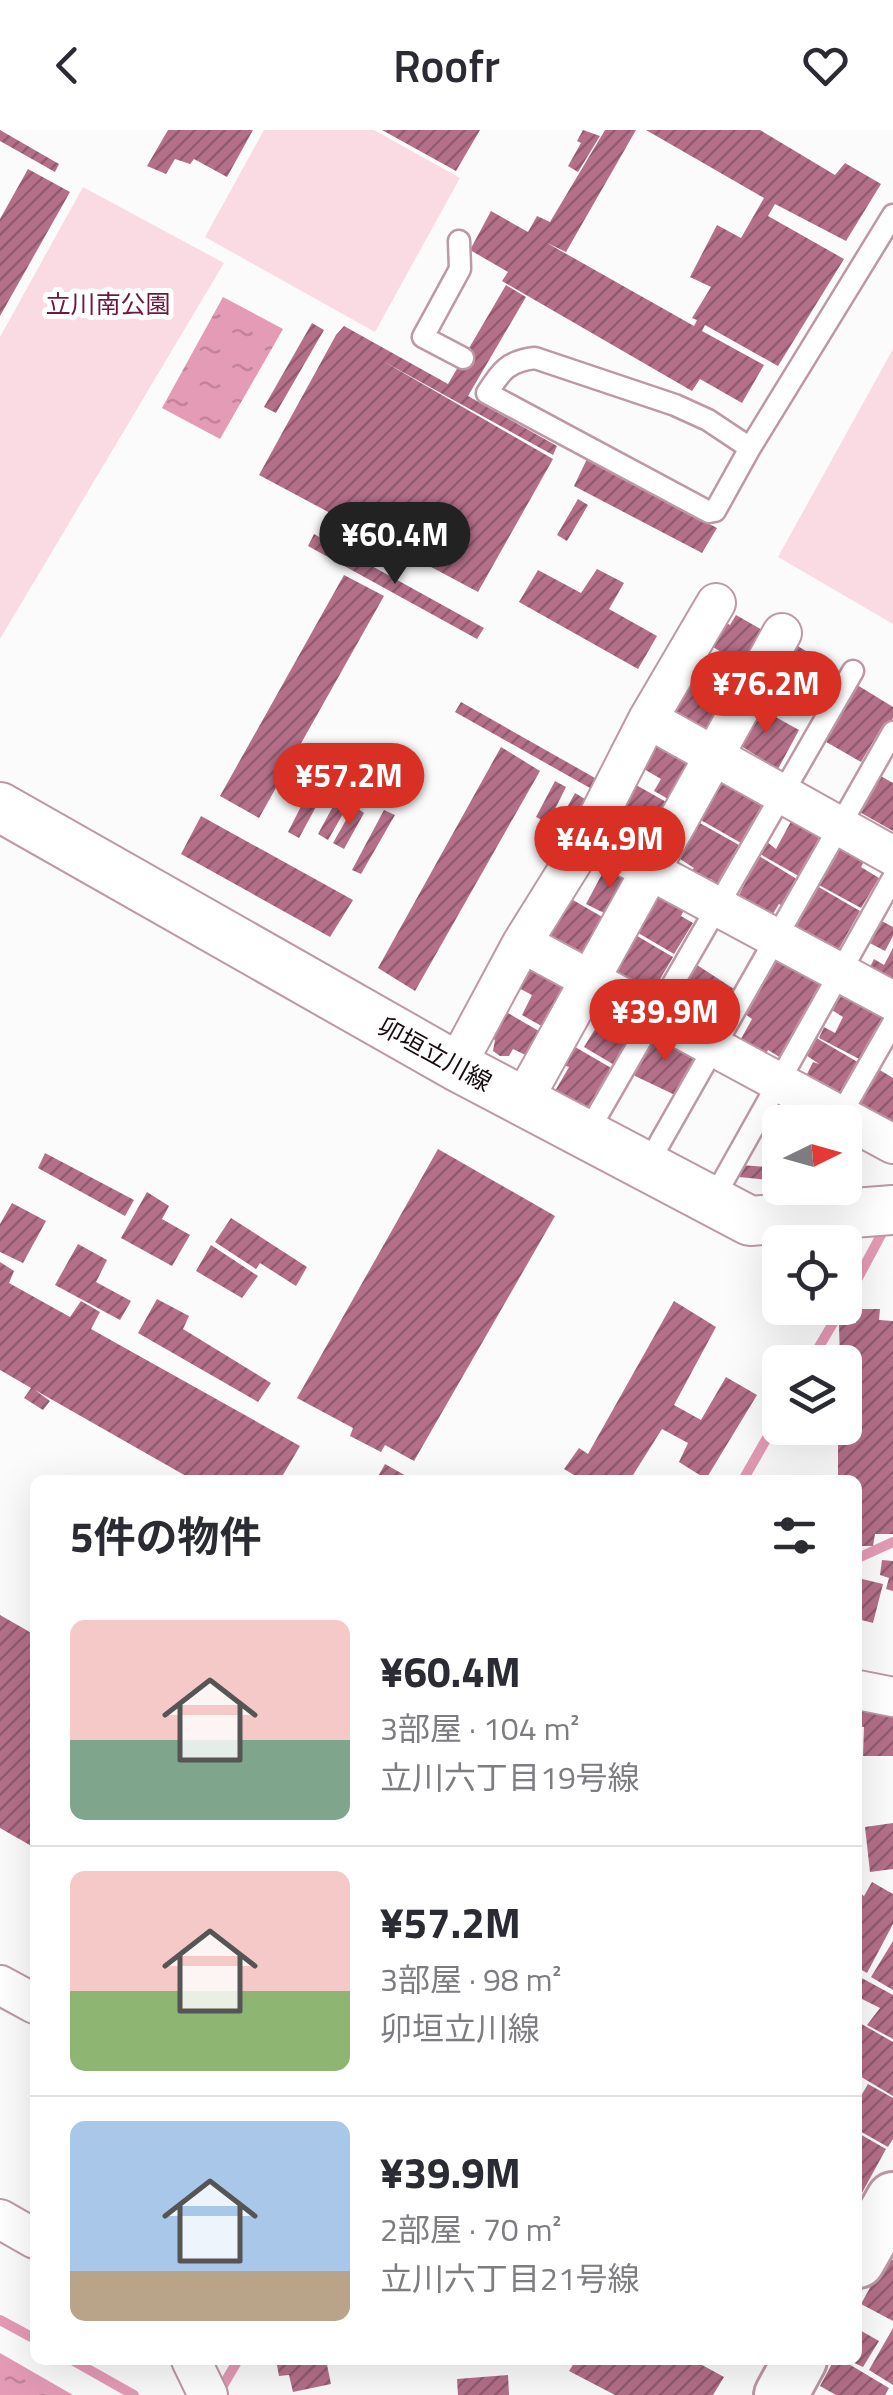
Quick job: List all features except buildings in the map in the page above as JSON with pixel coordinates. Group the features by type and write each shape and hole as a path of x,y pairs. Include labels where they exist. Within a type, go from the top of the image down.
{"main road":[{"path":"862,2254 893,2200"},
{"path":"780,2395 797,2365"}],"street":[{"path":"456,1066 716,603"},
{"path":"522,1102 782,632"},
{"path":"648,719 893,856"},
{"name":"卯垣立川線","path":"0,806 456,1066 750,1221 787,1210 889,1201"},
{"path":"588,837 893,1001"},
{"path":"522,943 815,1105"},
{"path":"862,1130 893,1144"},
{"path":"862,1691 893,1697"},
{"path":"0,1984 30,2001"},
{"path":"0,2219 30,2235"},
{"path":"193,2365 208,2395"}],"lane":[{"path":"750,448 708,420 567,367 535,358 517,360 491,372 487,393 710,512 715,511 893,215"},
{"path":"460,241 460,269 423,336 463,358"},
{"path":"586,1135 853,672"},
{"path":"646,1166 893,732"},
{"path":"712,1201 893,878"},
{"path":"846,1105 893,1023"}],"green space":[{"path":"264,130 374,130 460,178 375,332 205,237"},
{"name":"立川南公園","path":"83,187 224,263 0,639 0,337"},
{"path":"893,349 893,624 778,557"}],"water":[{"path":"223,297 283,329 220,439 162,408"},
{"path":"0,2353 73,2395 0,2395"}],"waterway":[{"path":"862,1270 881,1235"},
{"path":"820,1345 832,1325"},
{"path":"746,1475 763,1445"},
{"path":"862,1556 893,1542"},
{"path":"0,2320 30,2336"},
{"path":"81,2365 134,2395"},
{"path":"218,2394 235,2365"}]}
